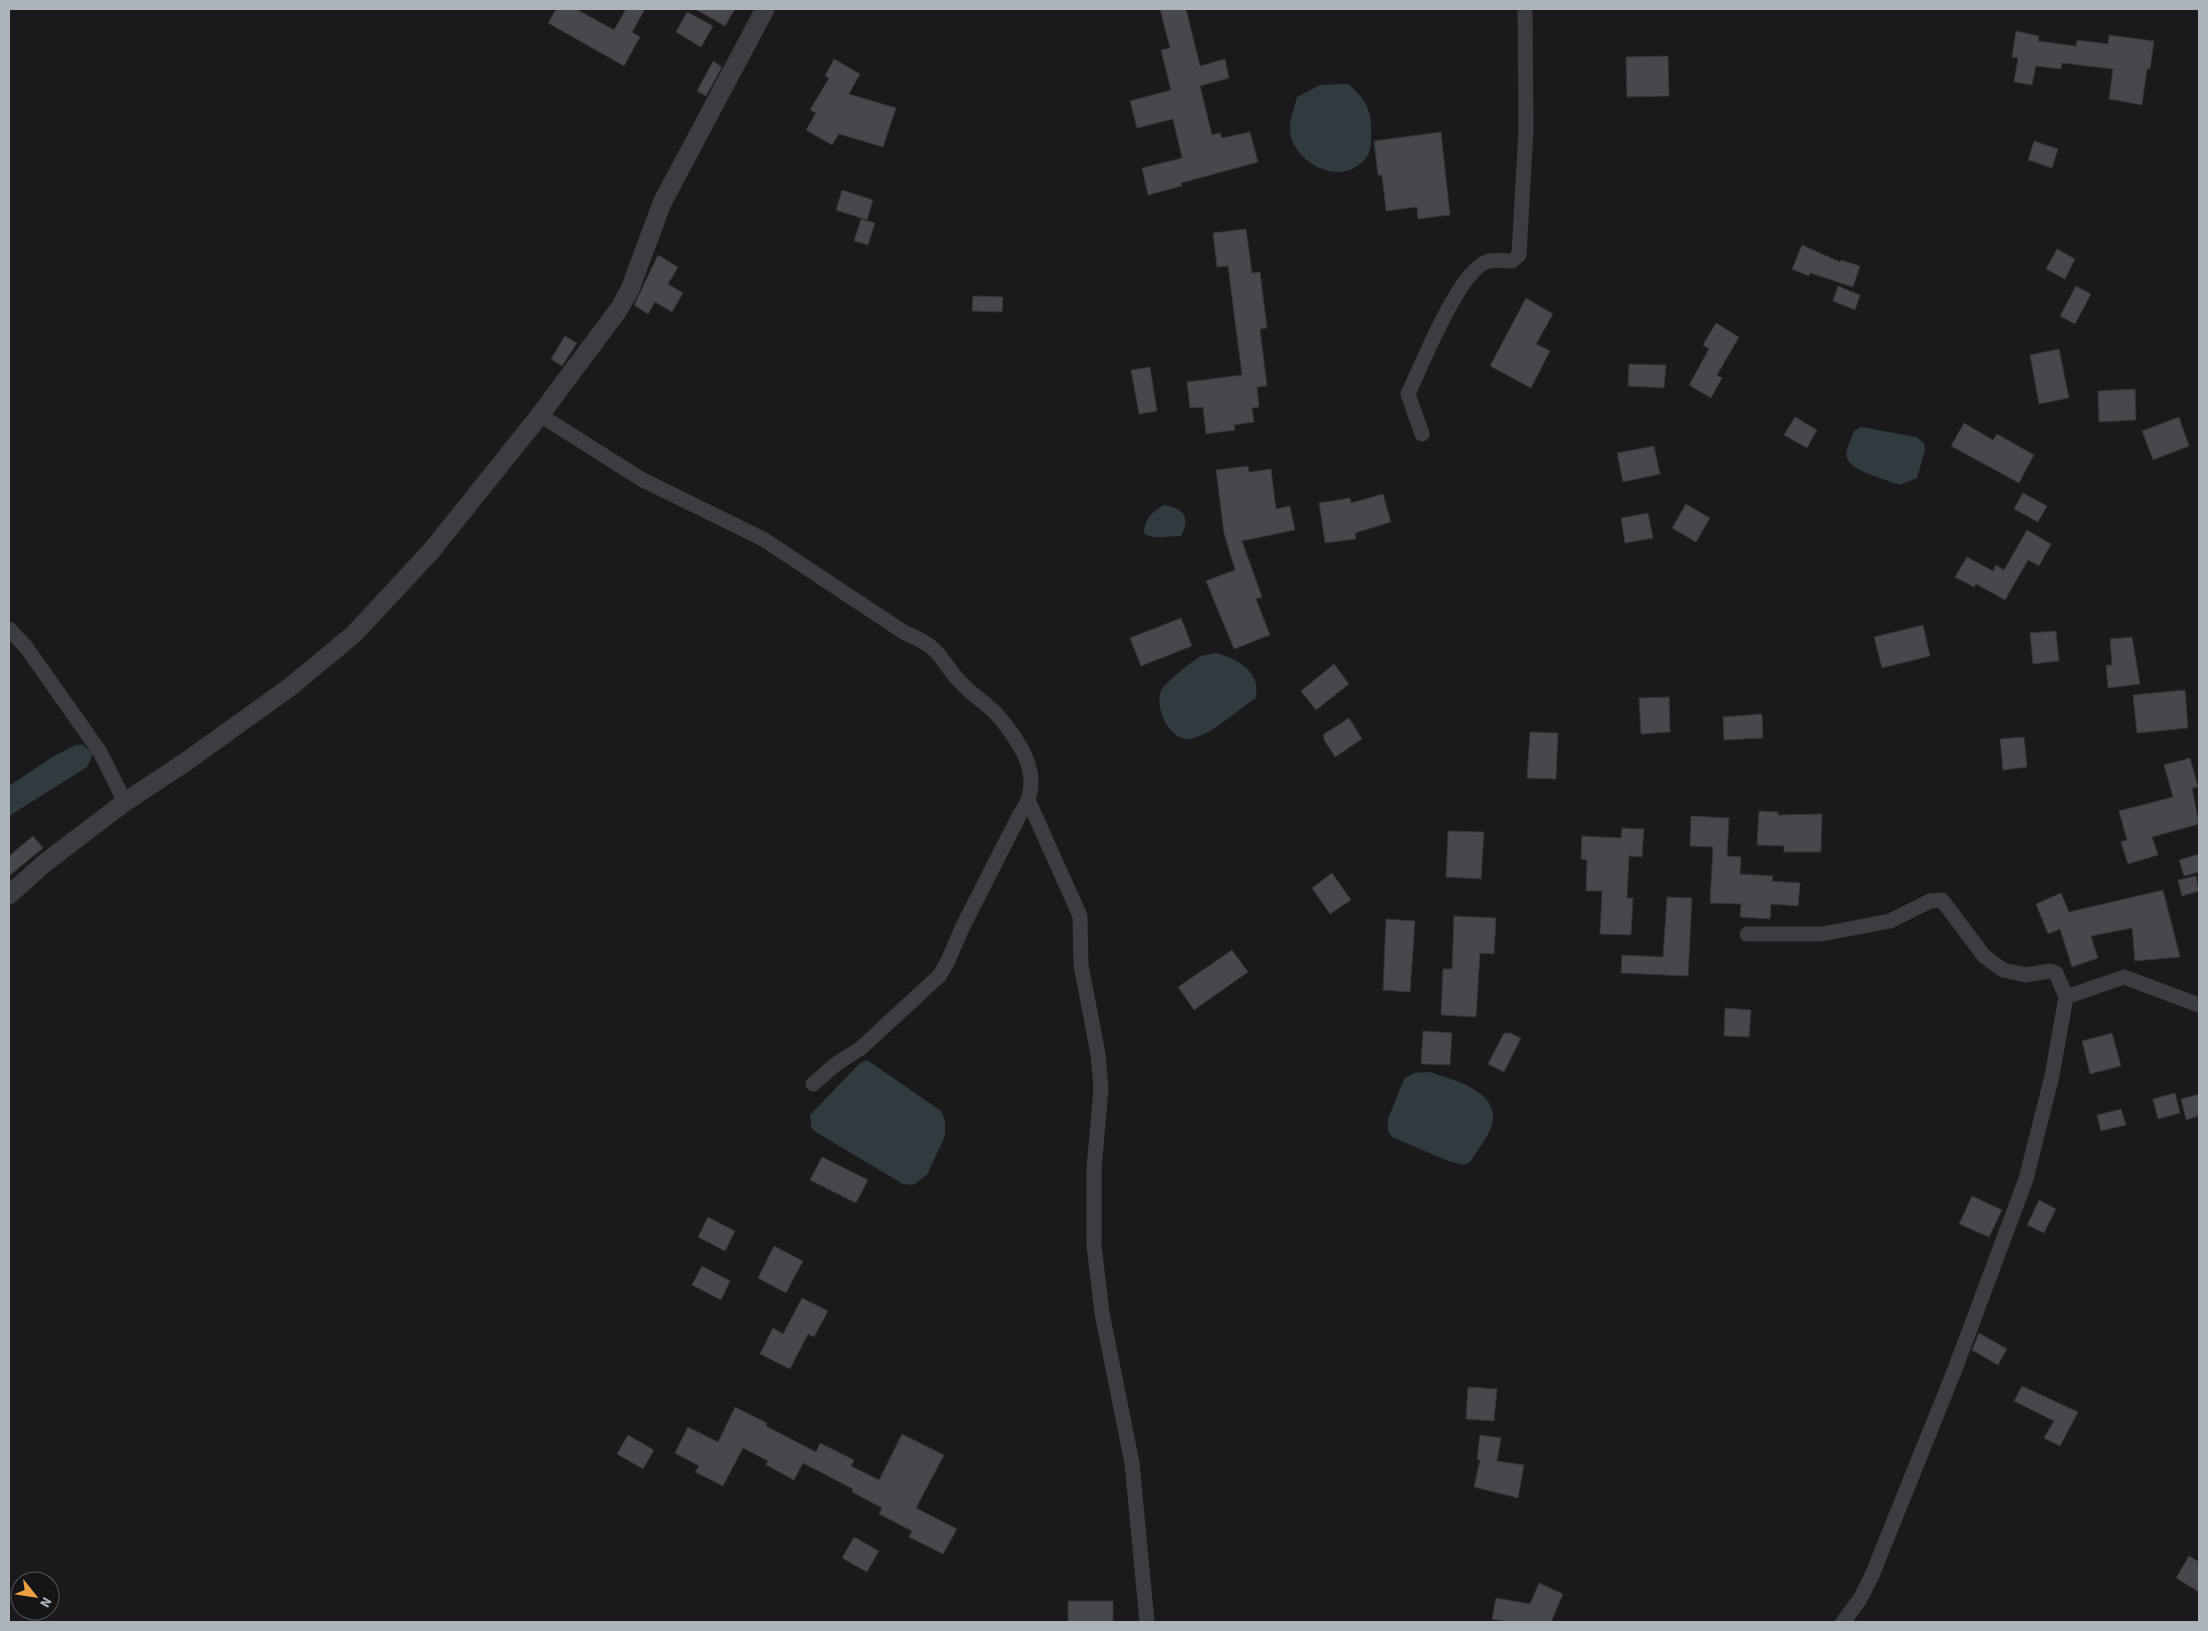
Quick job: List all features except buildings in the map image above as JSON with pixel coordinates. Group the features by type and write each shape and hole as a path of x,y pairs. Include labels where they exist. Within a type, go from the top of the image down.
{"street":[{"path":"9,895 46,862 125,802 187,761 290,687 354,634 432,550 540,415 619,309 626,296 662,203 765,9"},
{"path":"1422,434 1408,394 1452,300 1475,270 1488,261 1512,261 1520,255 1526,130 1525,9"},
{"path":"540,415 641,479 763,539 905,633 924,641 936,650 962,684 1000,718 1027,758 1033,786 1029,802 1020,814 962,928 948,964 939,976 861,1048 836,1064 813,1084"},
{"path":"9,629 26,647 100,752 125,802"},
{"path":"1029,802 1080,916 1082,965 1098,1054 1101,1088 1094,1170 1094,1245 1102,1313 1132,1463 1147,1622"},
{"path":"1747,934 1822,934 1890,920 1930,901 1942,900 1984,956 2003,970 2026,975 2050,971 2056,973 2066,998 2052,1076 2026,1179 1955,1369 1873,1573 1860,1599 1843,1622"},
{"path":"2066,998 2124,977 2199,1005"}],"shaded area":[{"path":"1348,84 1362,98 1370,115 1370,150 1362,162 1347,171 1335,172 1324,170 1313,165 1296,149 1290,127 1297,97 1320,85"},
{"path":"1861,427 1916,437 1924,443 1925,450 1917,478 1900,485 1862,471 1850,463 1846,455 1847,448 1854,431"},
{"path":"1164,505 1181,511 1184,515 1185,524 1181,536 1152,537 1144,533 1150,516"},
{"path":"1216,653 1232,659 1247,668 1255,682 1257,690 1255,699 1218,726 1202,735 1186,739 1178,736 1166,724 1162,716 1159,698 1161,691 1173,678 1198,658"},
{"path":"76,745 83,745 93,754 87,767 9,816 9,786 54,756"},
{"path":"867,1060 941,1111 945,1120 945,1136 927,1175 913,1185 903,1184 814,1131 811,1127 810,1115 859,1064"},
{"path":"1430,1072 1462,1083 1473,1089 1482,1095 1493,1113 1492,1125 1485,1139 1470,1162 1463,1165 1448,1161 1392,1137 1388,1131 1388,1119 1404,1079 1414,1073"}]}
